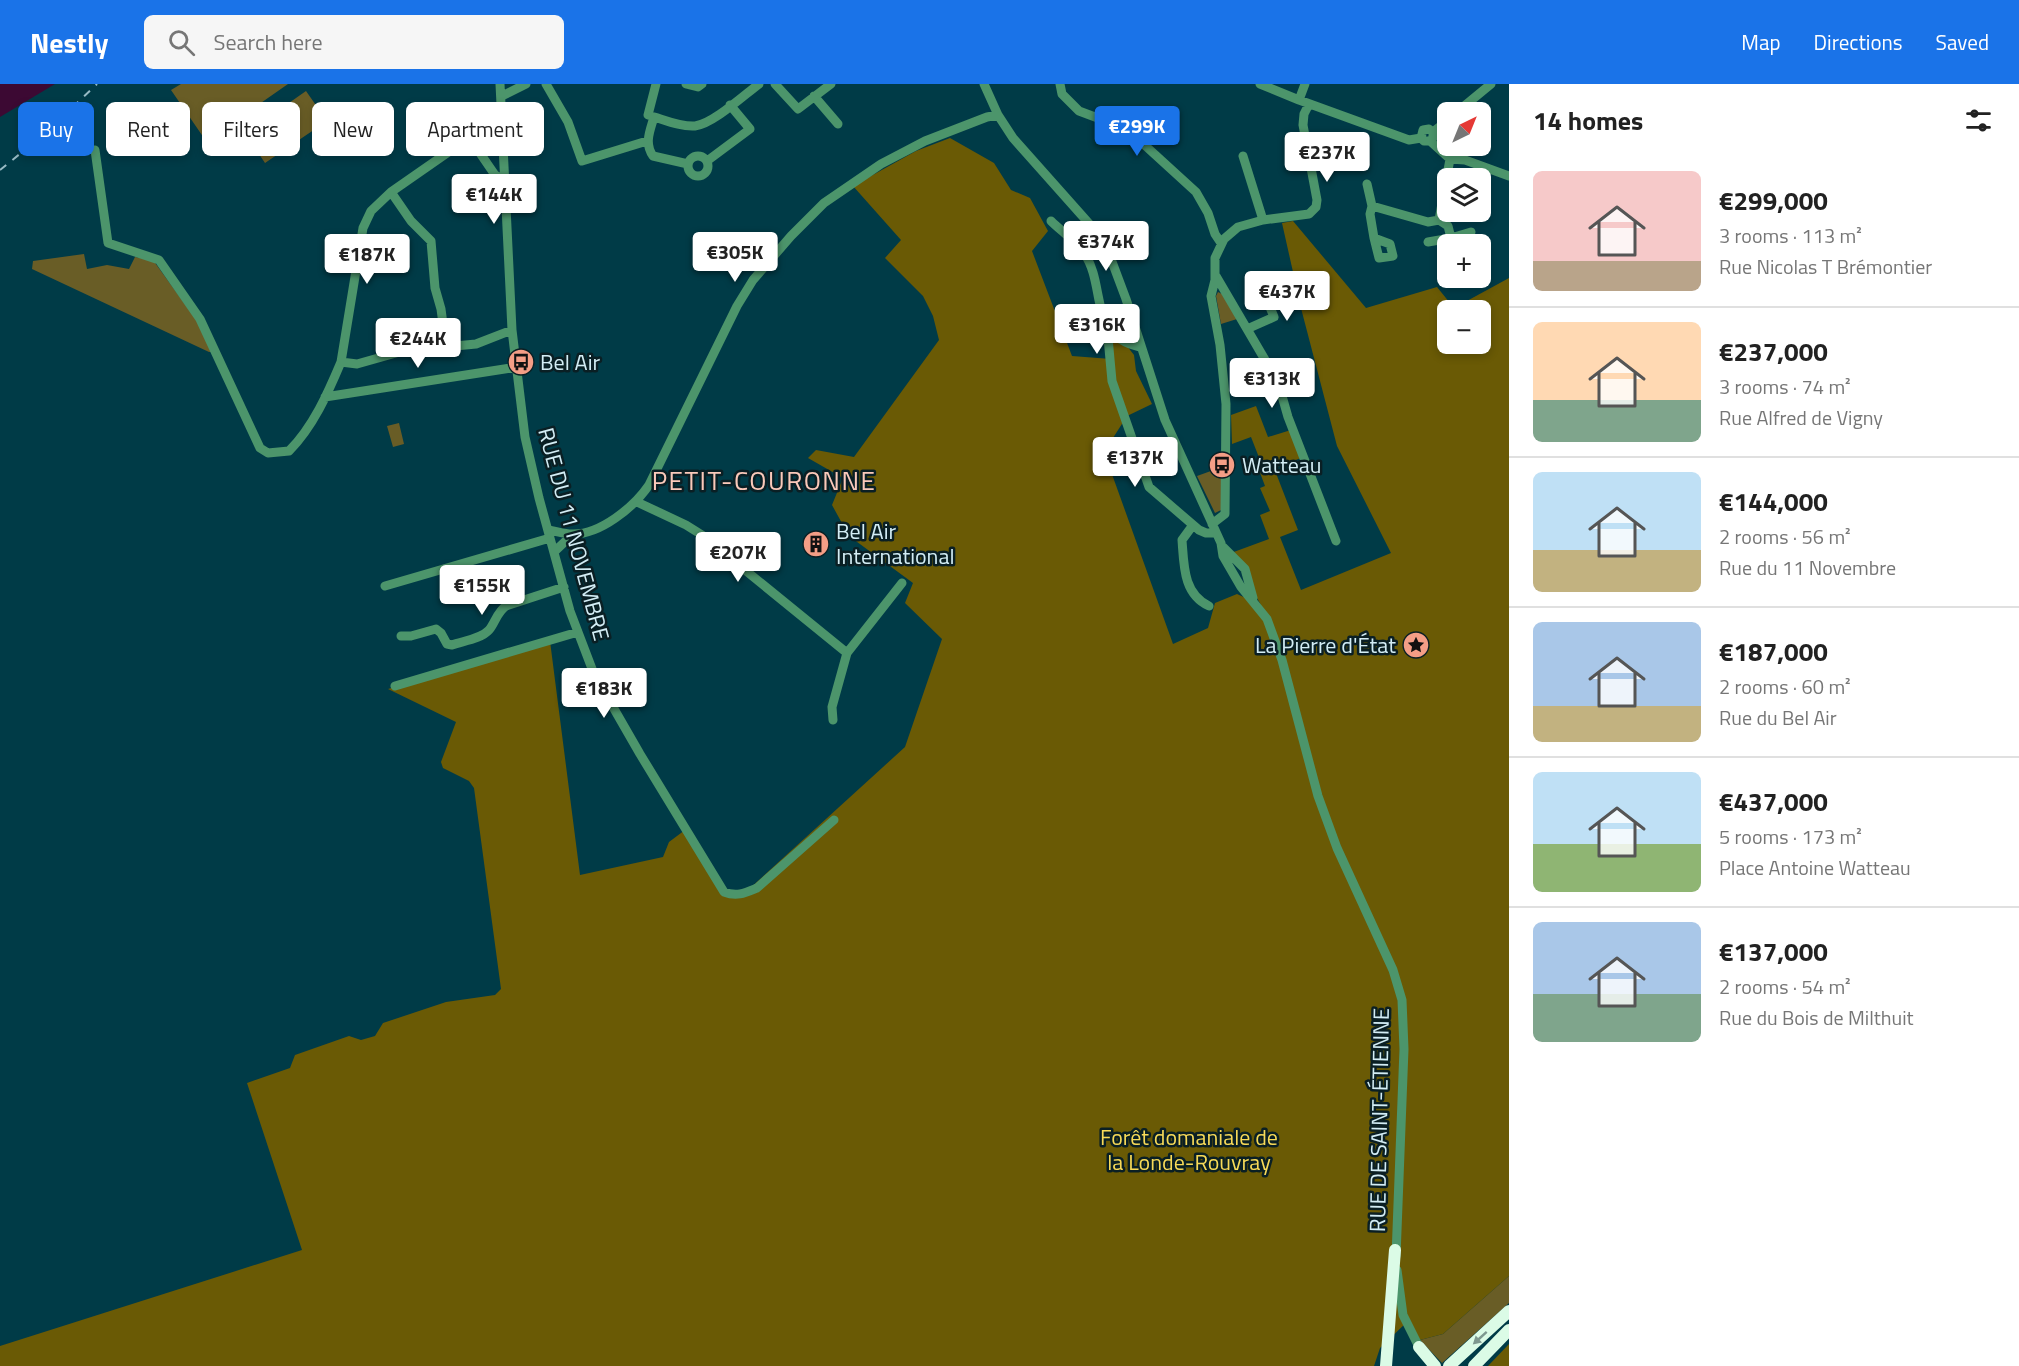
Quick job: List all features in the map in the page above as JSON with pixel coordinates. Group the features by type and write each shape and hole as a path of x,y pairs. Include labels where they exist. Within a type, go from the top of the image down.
{"highway":[{"path":"1386,1366 1395,1250"},
{"path":"1450,1365 1509,1311"},
{"path":"1474,1366 1509,1330"},
{"path":"1419,1347 1435,1366"}],"street":[{"name":"RUE DU 11 NOVEMBRE","path":"500,84 502,102"},
{"path":"502,96 526,84"},
{"path":"546,84 568,122 582,161 647,141"},
{"path":"656,84 648,115 696,126 707,122 759,84"},
{"path":"686,84 698,87 702,84"},
{"path":"775,84 798,109 831,84"},
{"path":"984,84 998,115 1017,143 1102,241 1120,283 1166,420 1214,529"},
{"path":"1060,84 1062,94 1079,111 1127,129 1196,192 1221,243"},
{"path":"1260,84 1408,140 1428,137 1437,129"},
{"path":"1051,220 1085,254 1092,272 1099,305 1107,327 1112,381 1149,487 1193,525 1206,533 1214,529 1225,514 1227,433 1220,345 1211,296 1215,280 1215,258 1221,243 1238,227 1263,220 1309,214 1317,204 1303,125 1305,84"},
{"path":"1469,102 1491,84"},
{"path":"814,96 838,124"},
{"path":"707,161 750,129 730,105"},
{"path":"385,586 549,534 573,534 592,529 618,517 637,502 649,485 737,306 753,280 791,236 824,203 881,164 943,134 998,115"},
{"path":"654,117 647,141 648,149 653,156 688,164"},
{"path":"1428,137 1450,159 1466,160 1509,176"},
{"path":"95,150 108,243 159,260 200,319 260,448 268,453 289,451 301,440 341,362 363,228 371,211 391,192 443,156"},
{"path":"481,156 495,176 506,181"},
{"name":"RUE DU 11 NOVEMBRE","path":"504,156 512,330 525,437 538,498 578,632 594,674 639,754 724,892 732,895 757,888 834,820"},
{"path":"694,156 701,156 707,161 708,170 700,176 691,173 688,164 694,156"},
{"path":"1243,156 1263,220"},
{"path":"1448,168 1450,159"},
{"path":"1367,184 1372,206 1370,214 1374,238"},
{"path":"391,192 411,221 431,241 435,288 441,309 446,347"},
{"path":"1372,206 1428,222 1437,220"},
{"path":"1442,222 1448,226 1450,234"},
{"path":"1464,234 1471,232"},
{"path":"1428,242 1437,240"},
{"path":"1215,274 1278,382 1288,417 1335,541"},
{"path":"1247,329 1274,317 1263,290"},
{"path":"1107,327 1125,344 1140,347"},
{"path":"341,362 357,364 403,351 476,344 512,330"},
{"path":"324,398 517,368"},
{"path":"637,502 702,535 847,653"},
{"path":"1193,525 1182,540 1185,572 1191,592 1209,606"},
{"name":"RUE DE SAINT-ÉTIENNE","path":"1214,529 1228,554 1245,569 1254,603 1267,620 1282,660 1318,796 1337,848 1393,970 1402,1000 1404,1049 1395,1250 1403,1315 1419,1347"},
{"path":"554,552 573,534"},
{"path":"834,720 832,707 847,653 902,583"},
{"path":"401,636 411,636 436,629 447,644 452,645 485,634 506,606 564,587"},
{"path":"395,686 578,632"}],"shaded area":[{"path":"0,84 55,84 25,102 18,102 18,106 0,117"},
{"path":"181,84 288,84 262,102 202,102 202,135 190,118 190,102 179,102 171,90"},
{"path":"306,91 314,102 312,131 300,139 300,102 290,102"},
{"path":"260,156 275,156 265,163"},
{"path":"84,254 87,269 107,265 129,269 135,257 153,260 200,325 212,352 32,269 33,261"},
{"path":"1218,292 1222,294 1237,319 1221,324 1216,296"},
{"path":"399,423 404,444 393,447 387,426"},
{"path":"1222,467 1221,510 1215,513 1197,476"},
{"path":"1509,1276 1509,1303 1442,1363 1420,1340 1443,1334"}],"green space":[{"name":"Forêt domaniale de la Londe-Rouvray","path":"950,138 994,163 1011,190 1030,198 1048,231 1032,251 1072,356 1111,359 1112,337 1120,337 1134,355 1136,371 1152,404 1127,416 1104,452 1173,644 1208,628 1215,603 1237,594 1261,605 1231,553 1269,539 1260,515 1270,511 1260,488 1265,486 1256,462 1260,460 1251,437 1232,444 1231,415 1256,406 1268,437 1291,430 1301,458 1274,468 1298,530 1280,537 1301,590 1391,553 1337,446 1302,312 1282,223 1293,221 1366,308 1437,287 1448,300 1437,300 1437,354 1491,354 1491,300 1469,300 1509,278 1509,1276 1443,1334 1420,1340 1409,1320 1380,1348 1374,1366 0,1366 0,1346 302,1250 247,1083 290,1068 295,1055 349,1036 361,1040 375,1036 383,1023 446,1002 495,995 501,989 474,788 469,781 443,768 441,762 456,722 388,689 550,641 580,875 663,857 669,842 685,830 722,892 747,891 905,747 942,639 905,603 913,583 849,536 832,505 843,478 808,458 816,450 854,457 939,340 933,316 923,296 885,258 901,240 853,186 916,151"},
{"path":"1509,1344 1509,1366 1488,1366"}],"railway":[{"path":"0,170 42,136 97,84"}],"place":[{"name":"Bel Air","path":"521,362"},
{"name":"Watteau","path":"1222,465"},
{"name":"Bel Air International","path":"816,544"},
{"name":"La Pierre d'État","path":"1416,645"}],"district":[{"name":"PETIT-COURONNE","path":"764,480"}]}
